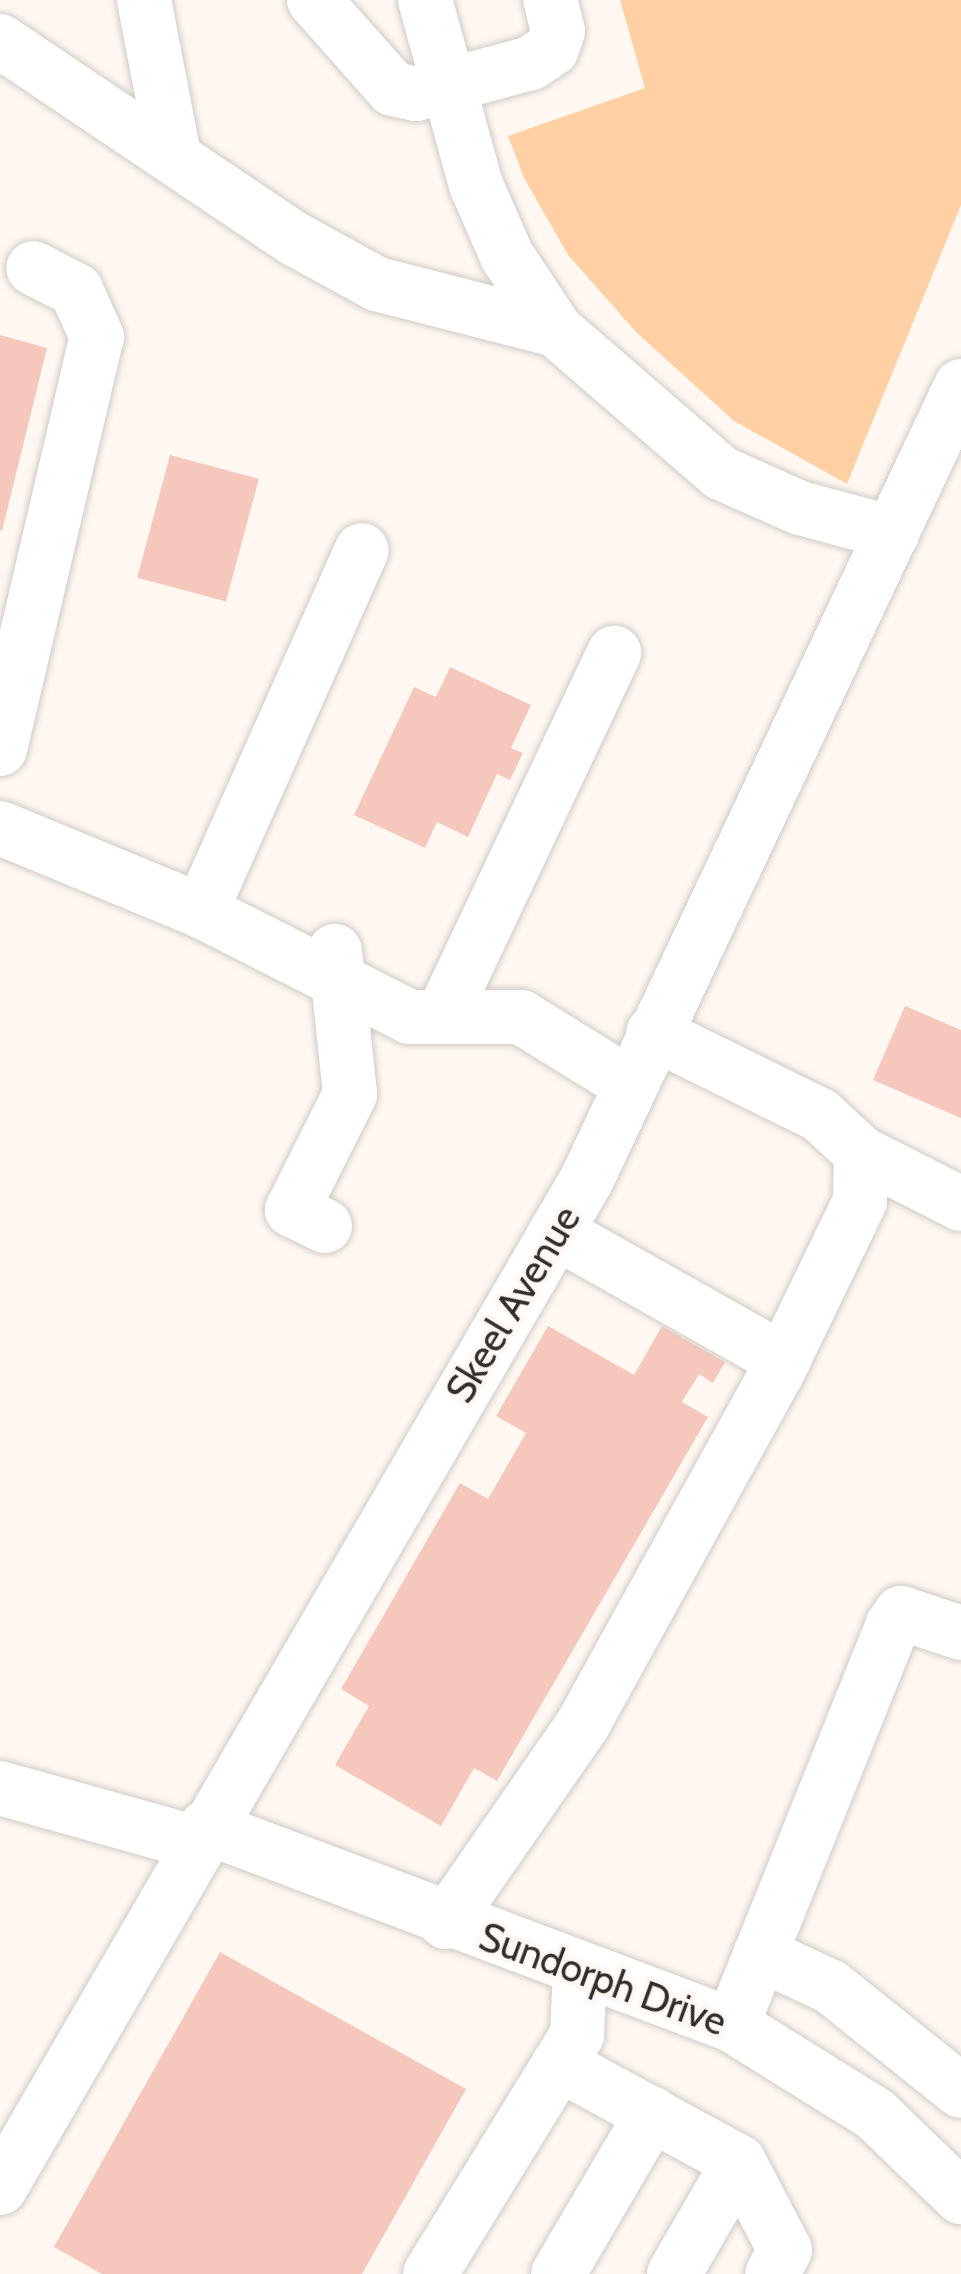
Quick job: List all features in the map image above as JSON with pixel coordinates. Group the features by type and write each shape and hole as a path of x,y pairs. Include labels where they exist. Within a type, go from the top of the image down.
{"street":[{"path":"143,0 174,156"},
{"path":"314,0 393,89 416,94 531,63 552,49 558,31 550,0"},
{"path":"425,0 492,221 556,329 721,473 800,508 893,533"},
{"path":"0,40 295,239 377,284 556,329"},
{"path":"0,748 97,337 76,290 33,268"},
{"name":"Skeel Avenue","path":"0,2188 556,1232 961,386"},
{"path":"201,911 362,550"},
{"path":"442,1017 614,653"},
{"path":"0,828 336,963 410,1017 521,1017 629,1084"},
{"path":"326,1226 292,1210 350,1094 336,963"},
{"path":"653,1034 820,1115 861,1153 961,1204"},
{"path":"446,1922 584,1724 783,1360 860,1201 861,1153"},
{"path":"556,1232 783,1360"},
{"path":"732,2025 892,1627 901,1613 961,1634"},
{"name":"Sundorph Drive","path":"0,1788 202,1835 732,2025 875,2114 961,2197"},
{"path":"760,1954 831,1987 961,2091"},
{"path":"430,2274 577,2035 580,1971"},
{"path":"559,2064 740,2162 785,2250 772,2274"},
{"path":"558,2274 652,2114"},
{"path":"674,2274 740,2162"}],"shaded area":[{"path":"620,0 961,0 961,205 847,484 734,421 636,332 568,255 524,178 508,136 645,88"}],"building":[{"path":"0,335 47,348 2,531 0,530"},
{"path":"170,455 259,479 226,601 137,578"},
{"path":"450,667 531,705 511,748 523,753 510,780 497,774 468,837 437,822 425,848 354,815 414,687 436,697"},
{"path":"905,1006 961,1030 961,1118 873,1080"},
{"path":"548,1326 634,1375 662,1326 725,1362 713,1383 699,1374 682,1402 708,1417 497,1781 474,1768 441,1826 335,1765 369,1706 341,1689 460,1483 488,1499 526,1433 496,1416"},
{"path":"220,1952 466,2089 362,2274 102,2274 54,2247"}]}
